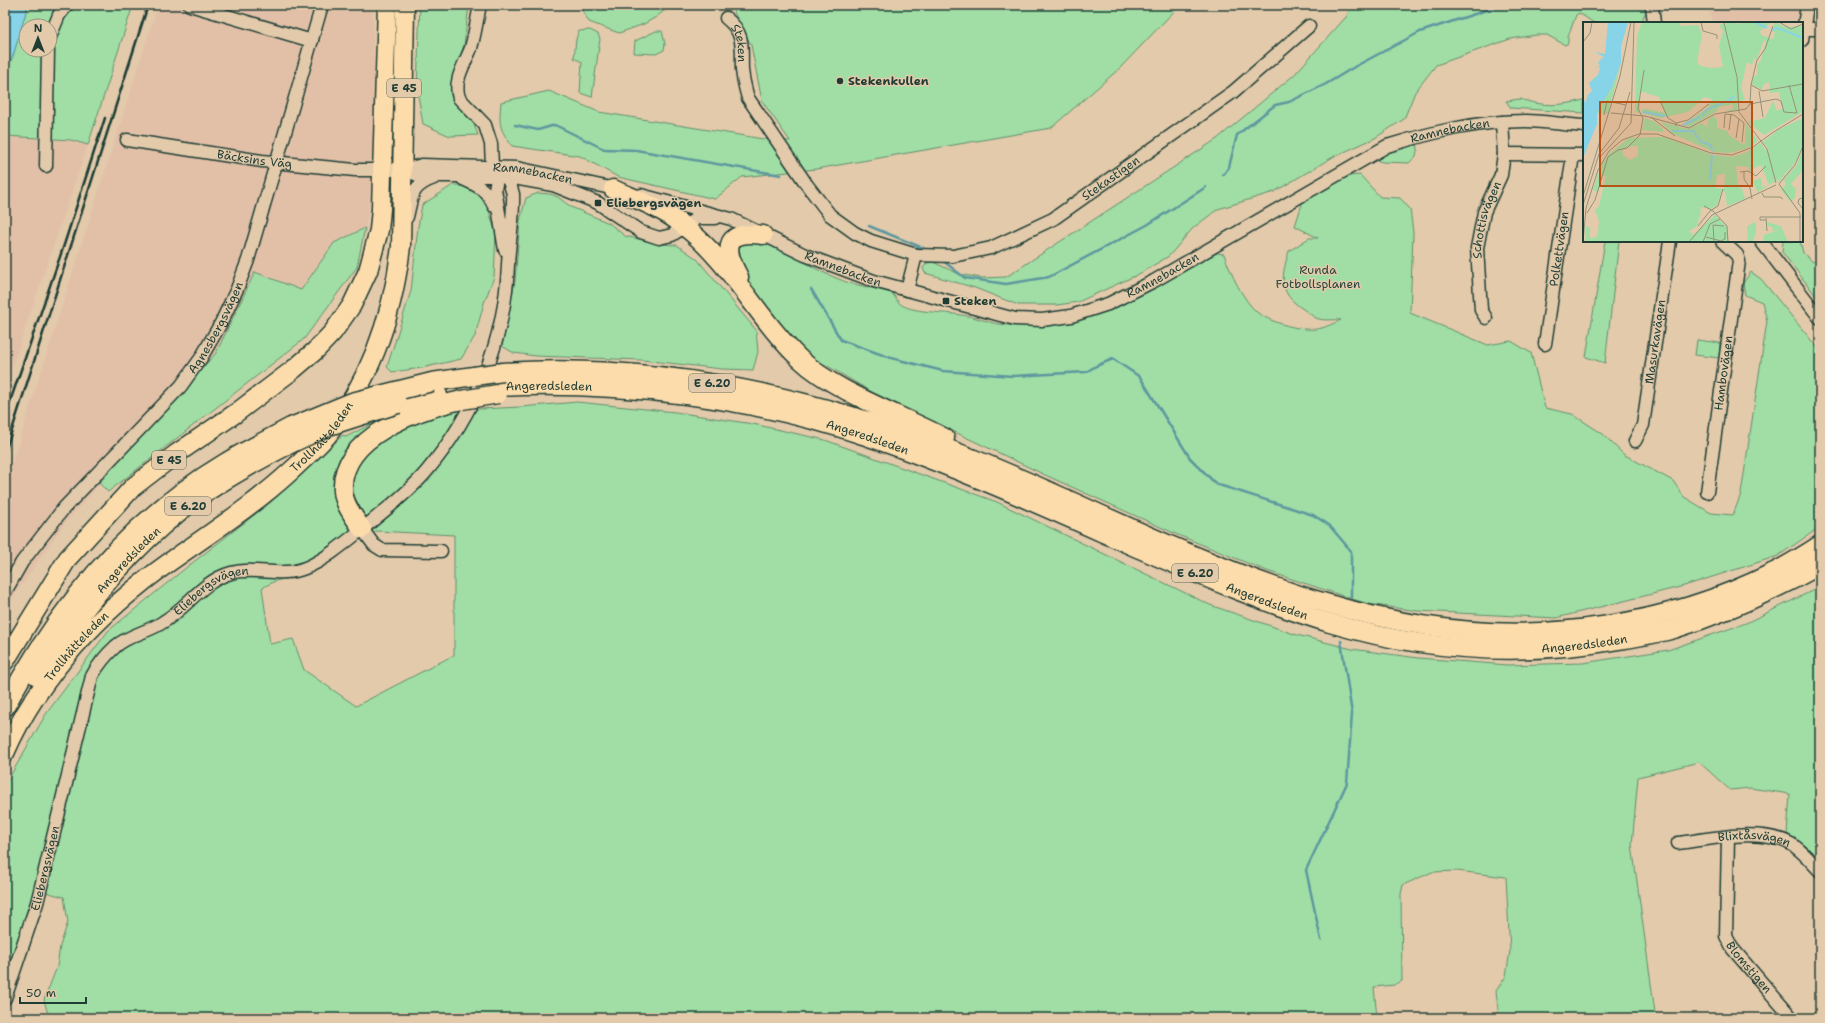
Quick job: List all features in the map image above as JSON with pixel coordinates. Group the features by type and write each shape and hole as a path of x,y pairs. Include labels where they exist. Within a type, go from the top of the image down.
{"highway":[{"name":"E 45","path":"5,661 68,558 133,487 176,454 236,413 294,369 315,351 333,332 352,305 362,287 368,271 379,230 383,171 387,5"},
{"name":"Trollhätteleden","path":"5,753 18,724 44,684 97,623 153,575 229,521 278,483 326,437 348,407 369,368 382,336 397,280 401,246 405,5"},
{"path":"613,189 658,209 684,226 713,254 783,342 813,370 849,391 915,422 1020,478"},
{"path":"752,302 731,262 730,245 732,240 740,234 747,233 763,235"},
{"name":"Angeredsleden","path":"5,734 24,698 48,660 99,591 132,555 196,499 292,435 352,402 433,389 467,389 499,384 557,370 634,373 695,380 782,396 884,426 946,448 1020,478 1202,559 1309,598 1429,626 1508,633 1588,628 1666,614 1752,582 1774,572 1820,545"},
{"path":"362,529 347,506 343,492 346,471 360,448 375,434 404,418 440,405 467,389 499,384"},
{"name":"Angeredsleden","path":"499,384 616,388 709,399 782,413 862,434 1003,489 1205,577 1290,610 1331,624 1412,642 1462,648 1503,650 1566,648 1636,637 1671,630 1744,604 1820,565"},
{"name":"Angeredsleden","path":"5,707 29,664 65,611 97,570 124,541 172,500 230,460 292,435"}],"street":[{"path":"58,18 67,5"},
{"path":"190,5 312,41"},
{"name":"Agnesbergsvägen","path":"5,592 22,562 64,508 181,386 201,358 238,289 278,162 322,5"},
{"path":"480,5 474,35 459,78 457,92 459,98 485,125 491,144 492,166"},
{"path":"1652,5 1654,22"},
{"path":"1807,5 1803,35 1820,28"},
{"name":"Steken","path":"726,18 732,23 743,44 744,81 748,98 821,204 838,222 855,233 871,241 916,255"},
{"name":"Stekastigen","path":"916,255 953,256 991,248 1053,219 1233,92 1309,26"},
{"path":"46,166 48,58"},
{"name":"Ramnebacken","path":"383,171 403,170 422,165 492,166 542,172 673,202 731,219 839,269 907,290 1015,319 1042,320 1071,316 1108,304 1154,281 1387,146 1425,134 1502,122 1527,121 1583,126"},
{"name":"Schottisvägen","path":"1486,318 1481,310 1477,248 1484,212 1501,175 1504,154 1502,122"},
{"name":"Bäcksins Väg","path":"127,140 278,162 355,170 383,171"},
{"path":"1504,154 1578,155"},
{"name":"Polkettvägen","path":"1545,344 1578,155"},
{"name":"Eliebergsvägen","path":"5,998 37,903 92,676 107,654 118,644 162,623 181,610 207,584 216,578 232,572 243,571 282,573 304,569 316,563 362,529 404,495 426,473 451,441 466,416 489,361 502,319 508,277 514,210 513,194 509,181 492,166"},
{"name":"Ramnebacken","path":"403,170 421,176 502,176 553,186 581,196 615,213 641,232 652,237 666,237 690,221 702,218 731,219"},
{"name":"Ramnebacken","path":"401,246 412,195 416,188 421,183 441,176"},
{"name":"Eliebergsvägen","path":"456,176 476,184 487,193 492,200 501,227"},
{"name":"Eliebergsvägen","path":"502,176 497,179 495,189 508,264"},
{"name":"Masurkavägen","path":"1635,441 1643,425 1670,242"},
{"name":"Hambovägen","path":"1707,492 1738,276 1737,255 1723,242"},
{"path":"1762,242 1820,318"},
{"path":"907,290 916,255"},
{"path":"362,529 374,545 382,550 441,551"},
{"name":"Blixtåsvägen","path":"1678,843 1752,835 1783,840 1800,850 1820,871"},
{"name":"Blomstigen","path":"1728,837 1726,936 1732,948 1792,1018"}],"shaded area":[{"path":"158,5 373,5 375,138 369,206 365,228 334,243 301,290 255,272 216,353 64,524 5,609 5,485"},
{"path":"1709,5 1799,5 1802,14 1799,22 1712,22"},
{"path":"5,136 71,140 88,145 5,387"}],"green space":[{"path":"28,5 133,5 88,145 71,140 5,136 5,72 13,56 18,39 18,58 58,58 58,18 24,18"},
{"path":"420,5 469,5 464,45 451,86 457,105 473,122 478,135 450,136 423,124 417,89"},
{"path":"579,5 613,7 621,5 677,5 668,8 644,24 619,33 589,22"},
{"path":"730,5 1180,5 1120,68 1051,128 816,169 742,177 715,199 618,177 580,156 512,146 502,130 500,121 501,102 549,91 599,112 763,139 790,141 762,101 751,45"},
{"path":"1351,5 1670,5 1646,11 1641,22 1592,22 1579,13 1576,15 1568,37 1568,43 1565,45 1547,35 1510,39 1436,65 1415,92 1404,119 1375,138 1333,157 1274,192 1218,209 1193,228 1169,256 1137,275 1078,302 1057,305 1018,305 975,288 925,273 923,268 927,263 933,262 959,274 981,278 1006,277 1217,139 1294,75 1347,16"},
{"path":"590,30 598,34 600,39 592,97 580,93 582,62 574,58 576,39 579,31"},
{"path":"656,31 662,31 665,44 664,50 656,54 634,53 635,41"},
{"path":"1520,99 1552,105 1567,104 1583,100 1583,113 1511,108 1506,101"},
{"path":"1413,144 1418,146 1416,156 1409,163 1382,162 1376,160 1393,149"},
{"name":"Runda Fotbollsplanen","path":"1360,175 1380,197 1400,198 1410,209 1413,233 1410,313 1488,345 1511,341 1531,353 1545,408 1572,414 1603,434 1623,454 1673,481 1684,497 1711,513 1733,515 1741,494 1767,321 1762,302 1745,295 1743,283 1751,272 1761,279 1820,351 1820,527 1778,556 1684,586 1556,618 1418,611 1368,604 1267,571 1178,535 1043,474 875,394 814,358 780,328 748,281 736,259 738,244 766,240 822,272 846,282 892,293 899,303 911,309 966,316 999,324 1028,326 1057,323 1085,316 1113,306 1166,281 1217,253 1224,254 1233,277 1242,294 1252,308 1258,313 1287,326 1303,329 1317,329 1326,327 1341,320 1324,320 1315,317 1295,303 1285,290 1283,277 1289,251 1309,238 1318,238 1295,226 1303,201 1348,176"},
{"path":"453,185 466,185 478,193 489,211 496,234 494,277 484,303 475,336 461,359 422,368 392,372 387,367 411,291 422,205"},
{"path":"538,193 550,194 558,197 571,207 609,223 625,236 658,244 677,245 697,259 756,330 758,352 753,370 722,369 642,360 536,356 514,353 502,346 515,281 520,221 526,198"},
{"path":"365,228 357,267 304,339 108,492 99,483 216,353 255,272 301,290 334,243"},
{"path":"1605,242 1619,242 1605,363 1586,357"},
{"path":"1783,242 1800,242 1803,253 1813,262 1820,260 1820,301 1782,252"},
{"path":"1697,340 1720,343 1719,358 1695,355"},
{"path":"577,402 675,412 753,424 825,440 997,502 1210,605 1297,635 1352,649 1418,658 1507,665 1583,663 1668,650 1746,623 1820,587 1820,860 1806,846 1787,834 1790,794 1750,788 1730,790 1699,762 1638,777 1632,845 1655,1013 1662,1018 1499,1018 1496,991 1506,976 1510,951 1506,877 1457,871 1432,872 1403,885 1401,894 1402,981 1394,985 1374,987 1377,1018 49,1018 44,1000 57,967 60,946 68,922 64,897 34,889 5,981 5,785 46,714 108,631 271,502 343,435 346,437 381,419 458,410 521,407","holes":["376,531 454,535 454,655 356,706 304,670 293,639 270,644 262,588 275,581 298,576 357,539"]}],"water":[{"path":"5,5 28,5 24,18 18,18 18,39 13,56 5,72"}],"waterway":[{"path":"1223,175 1229,167 1237,135 1275,105 1289,102 1326,84 1356,66 1420,32 1502,5"},
{"path":"515,125 538,130 555,125 604,149 636,150 781,175"},
{"path":"942,260 965,278 1006,284 1049,277 1147,225 1206,187"},
{"path":"869,226 923,248"},
{"path":"811,289 841,340 891,358 943,371 1013,376 1086,372 1113,359 1140,377 1190,458 1216,484 1313,515 1329,525 1351,551 1351,597"},
{"path":"1321,940 1306,870 1347,783 1352,714 1341,641"}],"railway":[{"path":"5,452 148,5"},
{"path":"5,416 63,248 105,118"}],"place":[{"name":"Stekenkullen","path":"840,81"},
{"name":"Eliebergsvägen","path":"598,203"},
{"name":"Steken","path":"946,301"}]}
